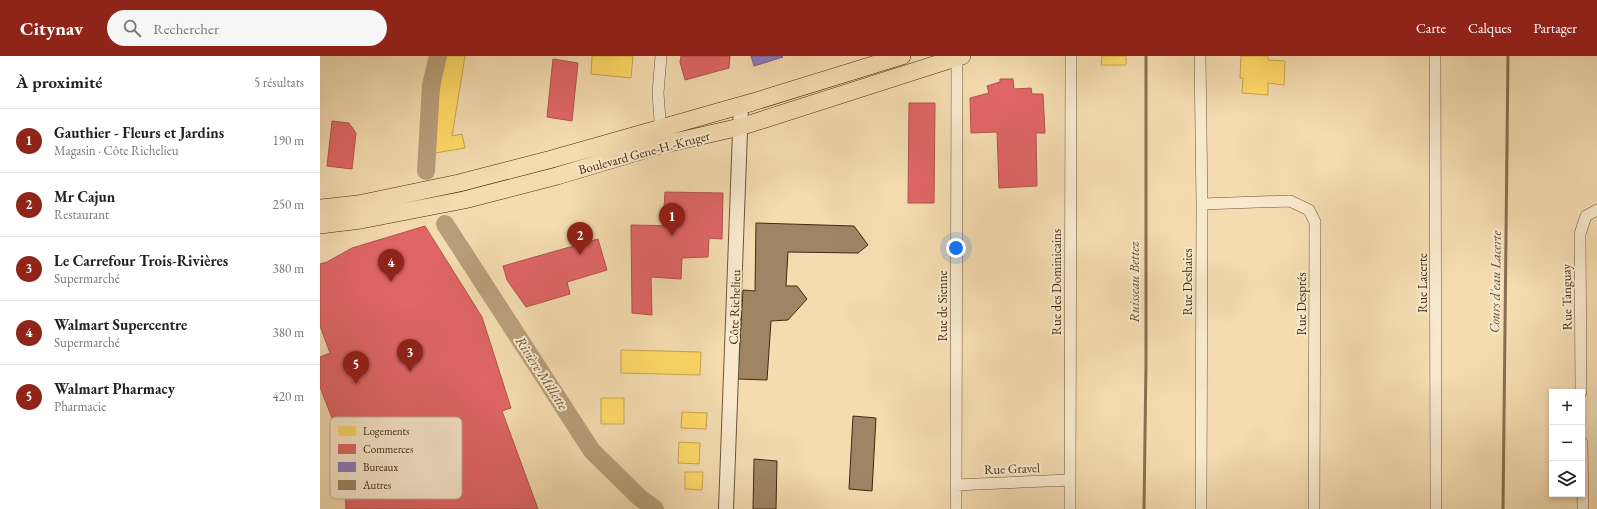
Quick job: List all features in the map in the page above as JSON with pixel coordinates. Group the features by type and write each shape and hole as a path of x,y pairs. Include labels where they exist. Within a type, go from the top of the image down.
{"main road":[{"name":"Boulevard Gene-H.-Kruger","path":"320,208 358,204 459,183 552,159 741,105 902,56"},
{"name":"Boulevard Gene-H.-Kruger","path":"320,225 361,220 464,200 558,176 662,145 740,127 959,57"}],"street":[{"path":"661,56 658,93 662,145"},
{"name":"Rue des Dominicains","path":"1070,56 1070,509"},
{"name":"Rue Deshaies","path":"1200,56 1202,204 1201,509"},
{"name":"Rue Lacerte","path":"1435,56 1436,509"},
{"name":"Rue de Sienne","path":"956,509 959,57"},
{"name":"Côte Richelieu","path":"726,509 741,105"},
{"name":"Rue Després","path":"1202,204 1290,201 1309,210 1316,222 1314,509"},
{"name":"Rue Tanguay","path":"1581,389 1580,234 1586,216 1597,210"},
{"path":"1582,461 1583,509"},
{"name":"Rue Gravel","path":"956,484 1070,480"}],"building: Logements":[{"path":"445,56 465,56 452,136 462,134 465,148 429,154"},
{"path":"592,56 633,56 631,78 591,74"},
{"path":"1102,56 1126,56 1126,65 1101,65"},
{"path":"1241,56 1268,56 1268,60 1285,61 1284,85 1268,83 1268,95 1242,93 1243,78 1240,78"},
{"path":"621,350 701,352 700,375 621,373"},
{"path":"601,398 624,398 624,424 601,424"},
{"path":"682,412 707,413 706,429 681,428"},
{"path":"679,442 700,443 699,464 678,463"},
{"path":"685,472 703,472 702,490 685,489"}],"building: Commerces":[{"path":"681,56 730,56 729,68 685,80 680,62"},
{"path":"553,59 578,63 572,121 547,117"},
{"path":"1000,79 1013,79 1014,89 1031,88 1032,94 1043,94 1045,133 1036,133 1037,186 999,188 997,132 971,133 970,98 989,93 987,86 1000,82"},
{"path":"909,103 935,103 934,203 908,203"},
{"path":"332,121 349,123 356,133 352,169 327,166"},
{"path":"665,192 723,193 722,239 709,238 708,257 682,258 681,279 651,277 652,315 632,313 631,225 681,226 682,207 664,207"},
{"path":"425,226 482,317 511,408 502,411 538,509 346,509 346,499 462,499 462,417 332,417 320,387 320,357 330,353 320,326 320,264 327,262 352,248"},
{"path":"598,239 607,270 567,282 570,294 526,307 507,280 503,266"}],"building: Bureaux":[{"path":"751,56 782,56 783,57 754,66"}],"building: Autres":[{"path":"756,223 854,226 868,245 858,253 788,252 786,286 797,286 807,299 788,320 771,321 767,380 738,379 743,290 755,291"},
{"path":"853,416 876,418 872,491 849,489"},
{"path":"754,459 777,461 776,509 753,509"}],"waterway":[{"name":"Rivière Millette","path":"426,171 431,85 438,56"},
{"name":"Ruisseau Bettez","path":"1144,509 1146,363 1146,56"},
{"name":"Cours d'eau Lacerte","path":"1503,509 1508,56"},
{"name":"Rivière Millette","path":"445,224 592,451 640,498 655,509"}],"place":[{"name":"Gauthier - Fleurs et Jardins","path":"672,236"},
{"name":"Mr Cajun","path":"580,255"},
{"name":"Walmart Supercentre","path":"391,282"},
{"name":"Le Carrefour Trois-Rivières","path":"410,372"},
{"name":"Walmart Pharmacy","path":"356,384"}]}
